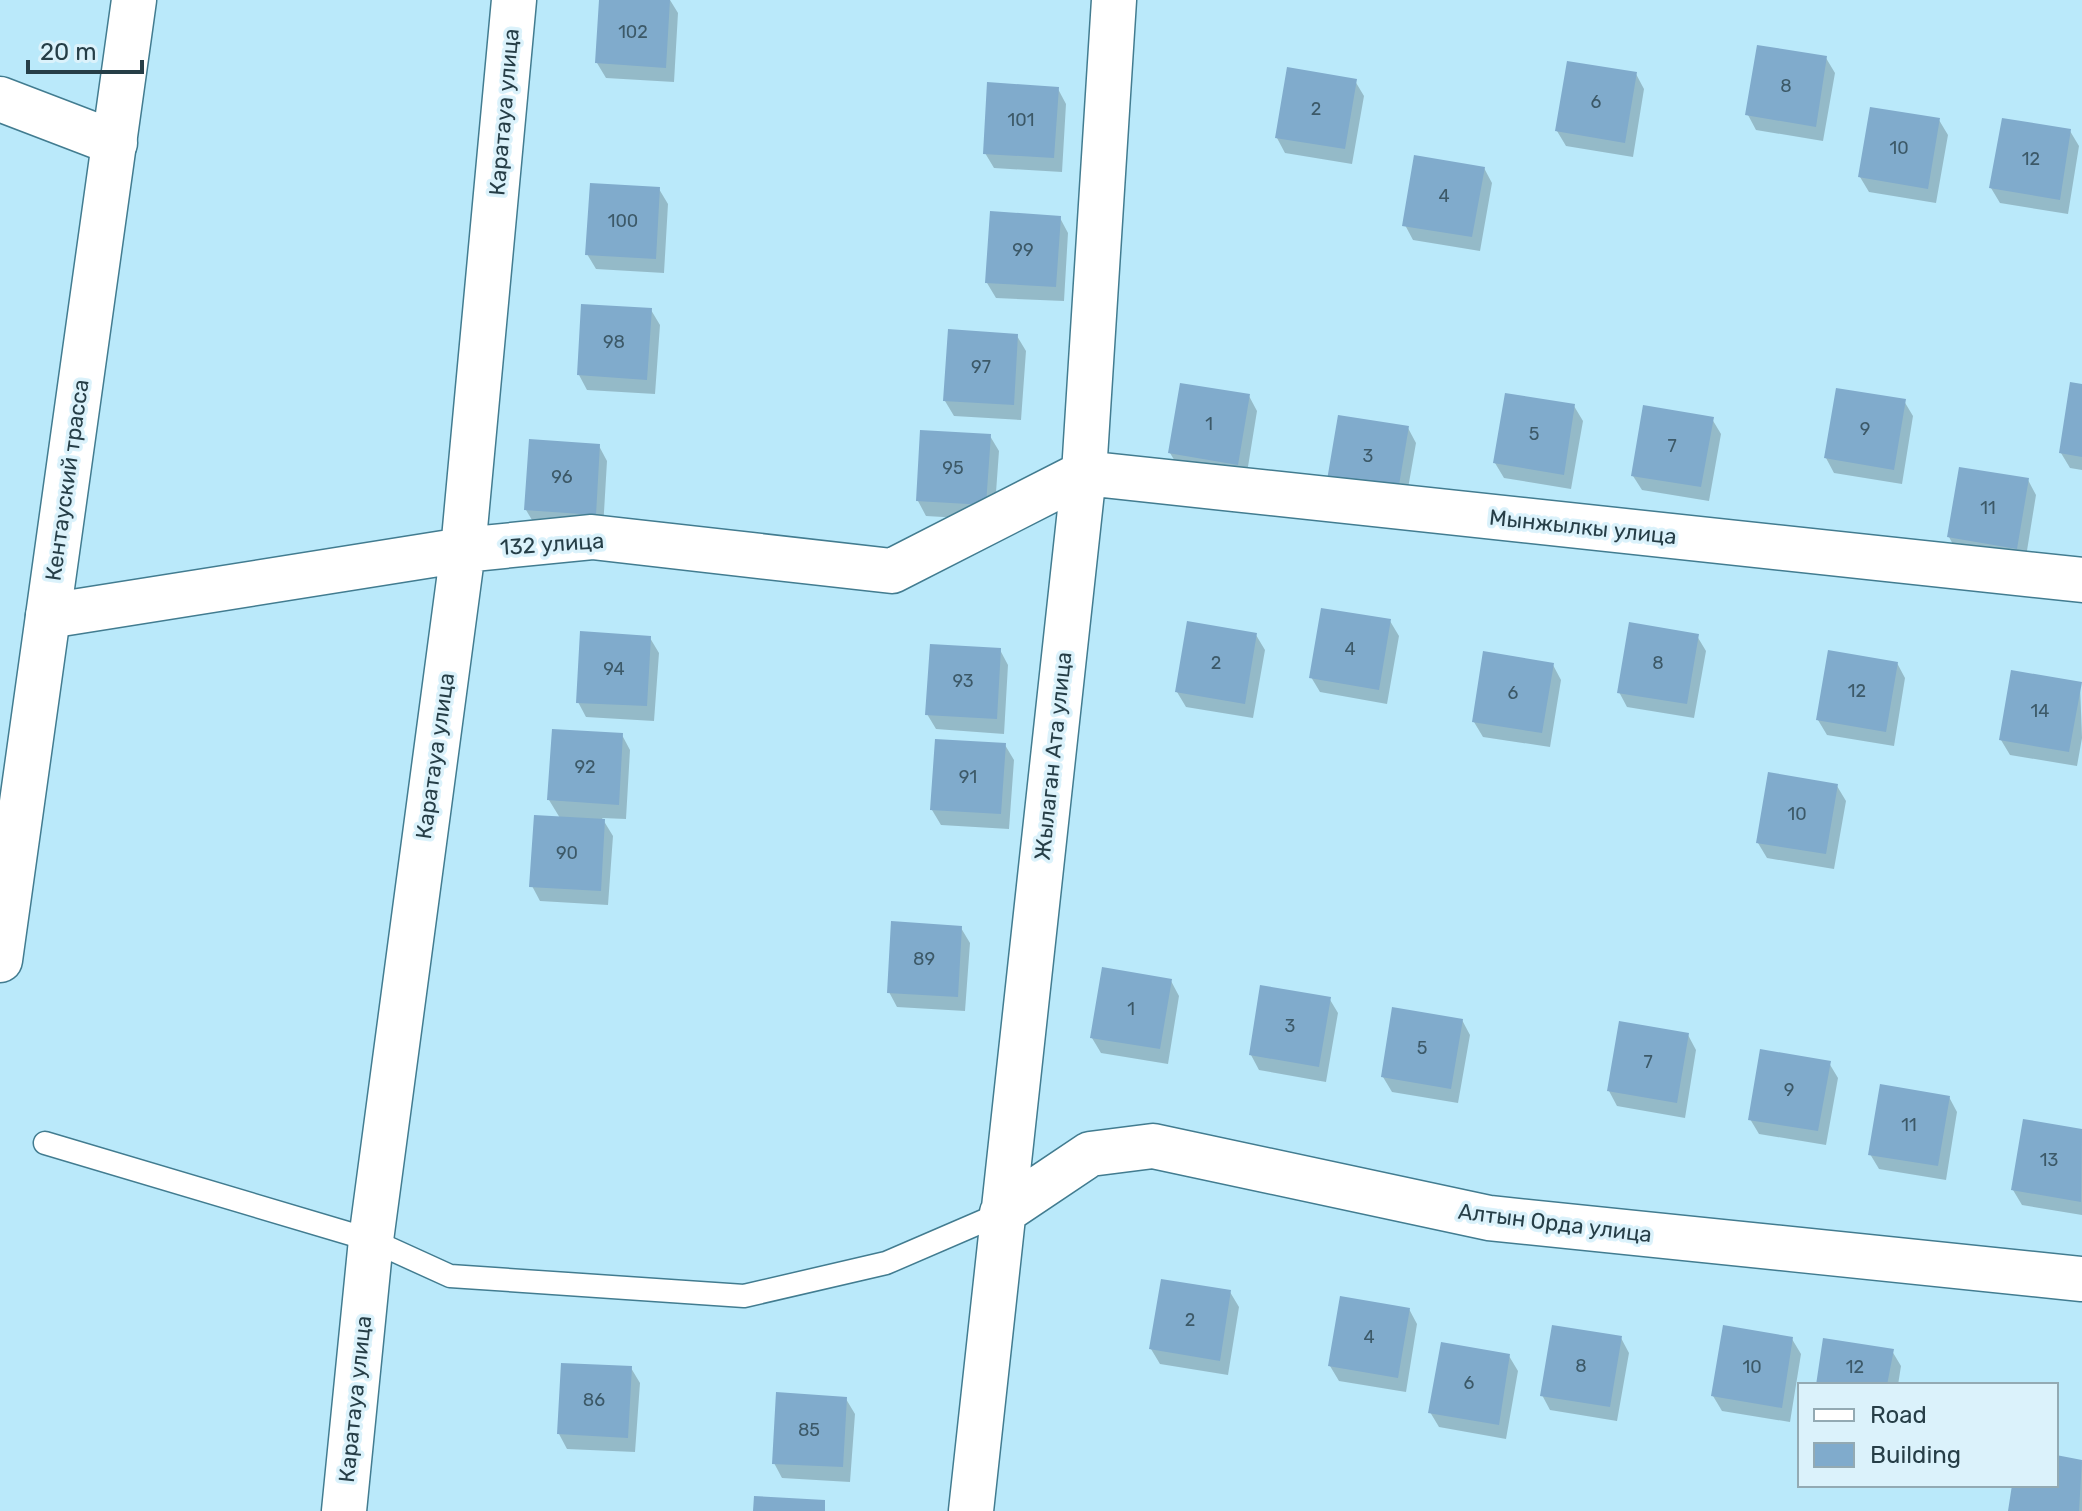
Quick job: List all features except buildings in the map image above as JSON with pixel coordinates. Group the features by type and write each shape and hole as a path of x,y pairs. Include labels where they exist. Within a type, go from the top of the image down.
{"street":[{"name":"Кентауский трасса","path":"0,960 134,0"},
{"name":"Каратауа улица","path":"344,1511 371,1240 463,550 514,0"},
{"name":"Жылаган Ата улица","path":"971,1511 1084,473 1114,0"},
{"path":"0,99 115,143"},
{"name":"132 улица","path":"48,616 463,550 592,537 892,571 1084,473"},
{"name":"Мынжылкы улица","path":"1084,473 2082,580"},
{"name":"Алтын Орда улица","path":"1002,1213 1090,1154 1153,1146 1489,1218 2082,1279"}],"lane":[{"path":"45,1143 371,1240 450,1276 744,1296 886,1263 1002,1213"}]}
